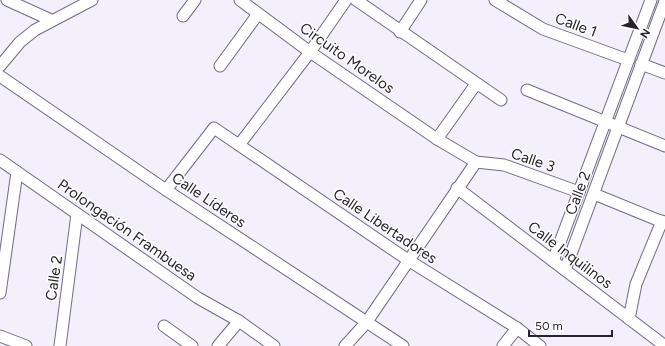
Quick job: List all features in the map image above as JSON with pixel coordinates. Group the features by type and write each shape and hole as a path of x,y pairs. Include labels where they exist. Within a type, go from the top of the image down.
{"street":[{"path":"7,0 51,20"},
{"path":"0,66 20,42 35,30 51,20 92,0"},
{"path":"183,16 195,0"},
{"name":"Circuito Morelos","path":"240,0 310,52 437,139 476,162"},
{"path":"239,145 310,52 346,0"},
{"path":"356,0 400,32 501,100"},
{"path":"400,32 421,0"},
{"name":"Calle 1","path":"495,0 543,29 628,60"},
{"name":"Calle 2","path":"554,261 651,0"},
{"name":"Calle 2","path":"565,270 665,1"},
{"path":"220,66 258,14"},
{"path":"641,64 665,73"},
{"name":"Calle Líderes","path":"0,76 166,190 366,323 404,346"},
{"path":"437,139 476,84"},
{"path":"527,90 665,146"},
{"name":"Calle Libertadores","path":"166,190 214,128 408,260 516,328 540,346"},
{"name":"Prolongación Frambuesa","path":"0,160 198,298 239,321 274,346"},
{"path":"344,346 366,323 476,162"},
{"name":"Calle 3","path":"476,162 504,165 579,192"},
{"path":"0,293 17,172"},
{"name":"Calle Inquilinos","path":"457,188 665,346"},
{"path":"594,194 664,222 636,284 629,319"},
{"name":"Calle 2","path":"60,346 77,214"},
{"path":"218,346 239,321"},
{"path":"164,326 192,346"},
{"path":"503,346 516,328"},
{"path":"0,336 26,346"}]}
